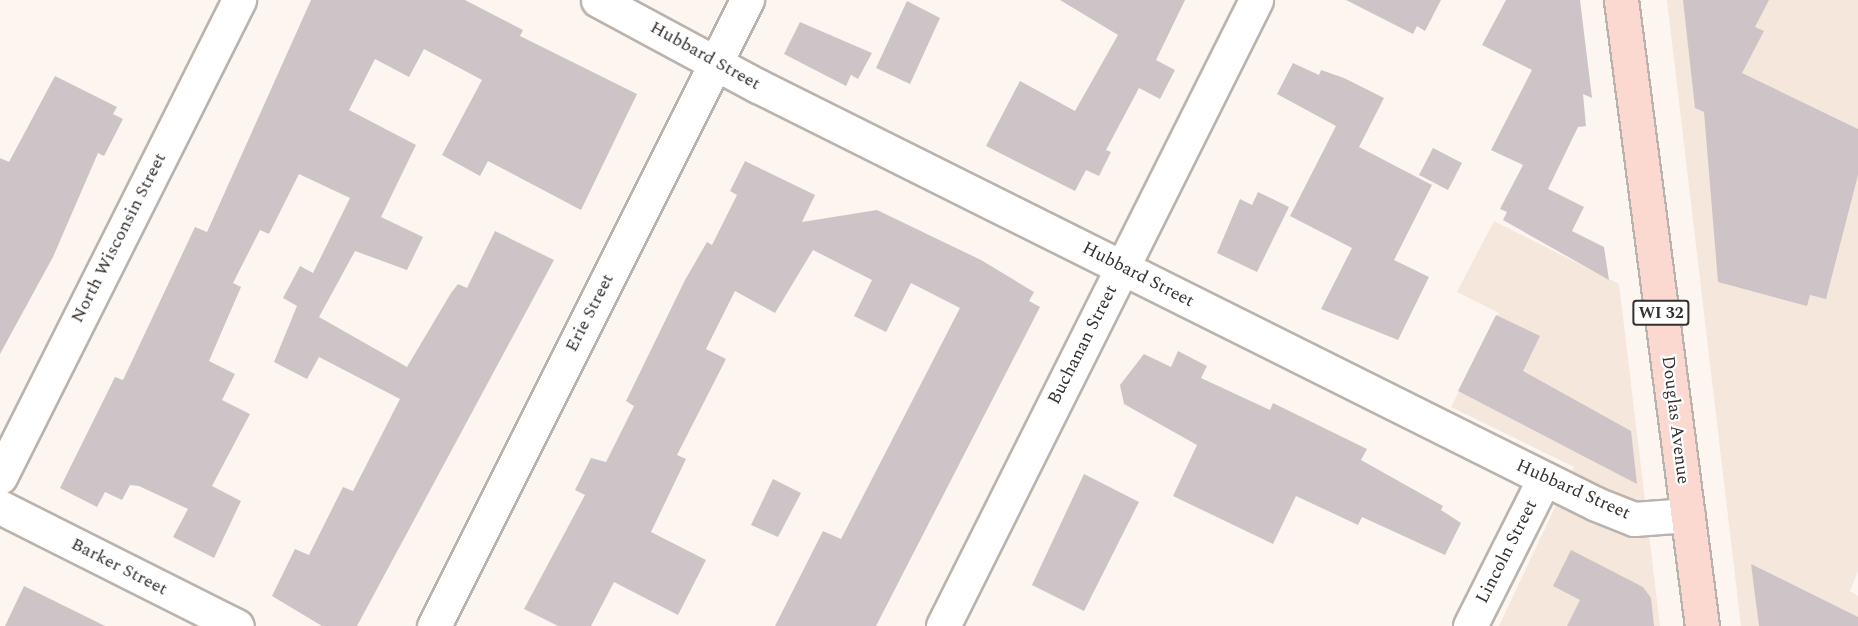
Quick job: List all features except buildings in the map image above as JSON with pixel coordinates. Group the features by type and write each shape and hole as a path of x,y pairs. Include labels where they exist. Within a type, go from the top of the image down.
{"main road":[{"name":"Douglas Avenue","path":"1621,0 1702,626"}],"street":[{"name":"North Wisconsin Street","path":"0,477 239,0"},
{"name":"Hubbard Street","path":"598,0 717,59 722,68 1544,478 1627,517 1688,515"},
{"name":"Erie Street","path":"434,626 747,0"},
{"name":"Buchanan Street","path":"943,626 1256,0"},
{"name":"Lincoln Street","path":"1470,626 1544,478"},
{"name":"Barker Street","path":"0,507 237,626"}],"shaded area":[{"path":"1667,0 1858,0 1858,571 1850,591 1858,596 1858,626 1741,626"},
{"path":"1494,221 1619,284 1660,626 1499,626 1574,467 1451,407 1499,313 1457,292"}]}
